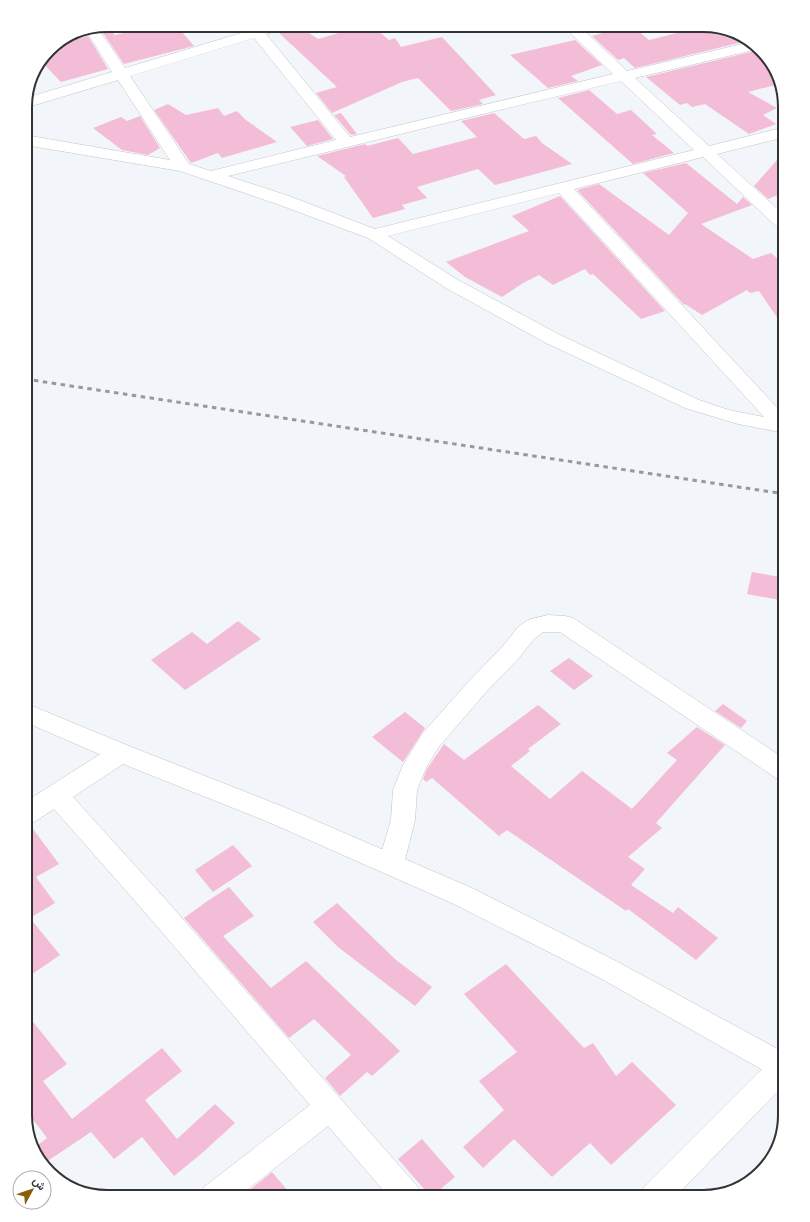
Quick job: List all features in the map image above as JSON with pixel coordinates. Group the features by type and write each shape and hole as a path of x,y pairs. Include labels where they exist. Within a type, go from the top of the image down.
{"street":[{"path":"32,101 122,74 245,32"},
{"path":"256,32 347,143"},
{"path":"577,32 778,219"},
{"path":"94,33 183,167"},
{"path":"210,176 466,113 749,47"},
{"path":"374,234 778,134"},
{"path":"32,141 183,167 283,200 374,234 452,284 560,342 692,404 715,413 750,422 778,426"},
{"path":"564,188 778,420"},
{"path":"391,864 403,820 405,790 415,765 430,741 478,686 511,652 526,633 536,626 548,623 565,624 778,766"},
{"path":"32,715 121,754 275,814 463,896 609,970 778,1064"},
{"path":"32,810 121,754"},
{"path":"56,795 402,1190"},
{"path":"661,1190 778,1073"},
{"path":"223,1190 329,1108"}],"building":[{"path":"112,32 115,35 128,32 182,32 194,46 124,64 103,33"},
{"path":"278,32 308,32 318,39 342,32 379,32 389,40 395,38 401,47 442,37 496,95 479,100 483,104 451,111 418,78 402,82 332,113 316,93 337,87"},
{"path":"606,32 639,32 649,40 681,32 708,32 718,33 742,42 635,68 624,58 618,60 592,36"},
{"path":"88,36 108,69 61,82 45,65 57,51 76,39"},
{"path":"575,40 602,65 571,76 578,81 548,88 510,55"},
{"path":"753,51 763,61 768,69 774,85 748,92 777,108 763,115 776,124 749,134 705,104 692,107 687,103 680,105 646,77"},
{"path":"589,90 617,114 631,110 657,134 652,135 674,153 633,164 558,98"},
{"path":"168,104 186,115 218,108 224,116 237,111 246,120 277,142 222,158 218,153 191,163 154,110"},
{"path":"341,113 357,134 351,135 334,115"},
{"path":"494,113 524,139 536,136 542,143 572,164 495,185 478,169 417,187 427,198 402,205 405,209 373,218 344,177 346,176 317,156 365,144 367,146 398,138 413,154 477,137 461,121"},
{"path":"140,116 160,148 148,155 122,150 93,128 121,117 127,121"},
{"path":"318,120 333,139 307,146 290,127"},
{"path":"778,159 778,195 768,199 754,186"},
{"path":"686,163 737,204 743,197 752,205 701,224 753,259 771,253 778,259 778,319 759,291 750,293 747,290 702,315 685,304 684,305 577,190 599,184 669,235 688,213 643,173"},
{"path":"560,196 665,311 641,319 593,274 590,275 585,269 553,285 539,275 523,283 502,297 465,277 446,262 529,231 512,216"},
{"path":"752,572 778,577 778,600 747,594"},
{"path":"238,621 261,639 185,690 151,660 192,632 207,644"},
{"path":"569,658 593,676 574,690 550,671"},
{"path":"723,704 747,721 741,728 715,711"},
{"path":"538,705 561,724 528,749 530,751 511,766 550,799 582,771 632,809 677,760 667,753 697,727 725,745 656,823 662,828 628,857 645,869 631,885 673,913 678,907 718,938 696,960 628,909 626,911 507,830 499,836 432,778 426,782 423,779 427,769 444,744 464,760"},
{"path":"405,712 425,728 403,762 372,737"},
{"path":"32,828 59,864 36,877 55,903 32,917"},
{"path":"233,845 252,866 213,892 195,870"},
{"path":"229,887 254,916 223,936 271,988 306,961 400,1051 372,1076 367,1072 340,1096 325,1078 351,1055 314,1019 289,1038 184,918"},
{"path":"337,903 396,960 432,987 415,1006 338,947 313,922"},
{"path":"32,920 60,955 32,974"},
{"path":"506,964 584,1048 593,1043 616,1076 632,1062 676,1105 611,1165 590,1143 552,1177 514,1139 483,1168 463,1147 504,1110 479,1081 517,1052 464,994"},
{"path":"32,1021 67,1064 43,1081 72,1119 162,1048 182,1071 145,1100 177,1139 215,1104 235,1123 174,1176 142,1137 114,1159 91,1132 47,1161 38,1145 47,1138 32,1119"},
{"path":"422,1139 455,1177 439,1190 425,1190 398,1159"},
{"path":"272,1172 287,1190 250,1190"}],"railway":[{"path":"32,380 778,493"}]}
